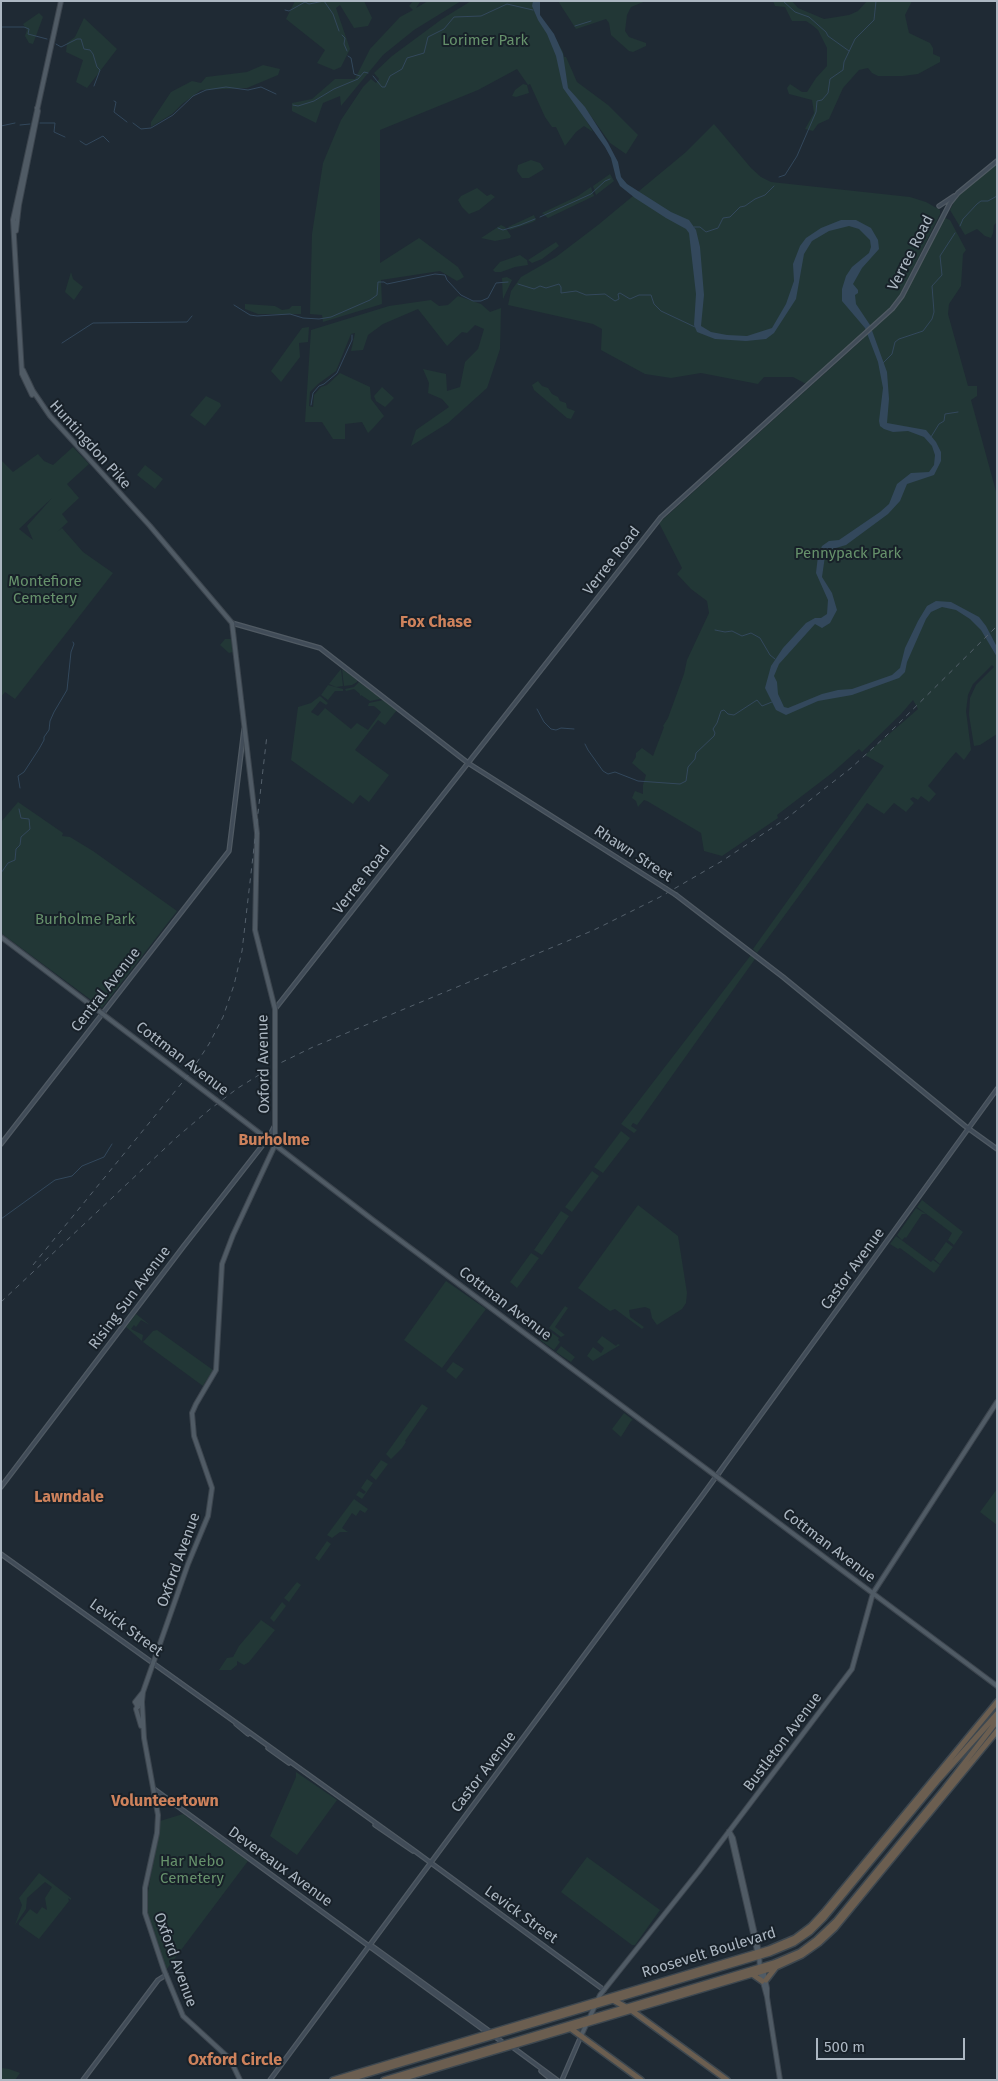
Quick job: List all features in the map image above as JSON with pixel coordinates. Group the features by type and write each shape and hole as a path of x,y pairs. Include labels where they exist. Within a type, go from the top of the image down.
{"highway":[{"name":"Roosevelt Boulevard","path":"626,1994 672,1982 758,1954 789,1941 814,1923 997,1702"},
{"name":"Roosevelt Boulevard","path":"333,2080 613,1998 686,1974 791,1945 817,1926 997,1714"},
{"name":"Roosevelt Boulevard","path":"629,2008 752,1974 796,1954 812,1943 828,1930 997,1721"},
{"name":"Roosevelt Boulevard","path":"398,2080 716,1980 776,1967 809,1951 835,1928 997,1731"},
{"path":"964,1763 983,1747"},
{"path":"913,1811 927,1787"},
{"path":"752,1974 764,1980 776,1967"},
{"path":"672,1982 686,1974"},
{"path":"716,1980 735,1979"},
{"path":"669,1998 686,1989"},
{"path":"626,1994 629,2008"},
{"name":"Levick Street","path":"613,1998 728,2080"},
{"name":"Roosevelt Boulevard","path":"384,2080 570,2028 587,2021"},
{"path":"570,2028 641,2080"},
{"name":"Roosevelt Boulevard","path":"347,2080 418,2059 491,2034"},
{"path":"397,2061 418,2059"},
{"path":"420,2069 448,2065"}],"main road":[{"name":"Huntingdon Pike","path":"60,1 13,220 22,370 27,387 41,408 152,529 232,622"},
{"name":"Verree Road","path":"275,1009 661,518 892,309 902,296 944,211 958,192 997,161"},
{"path":"939,206 958,192"},
{"name":"Rhawn Street","path":"232,622 320,648 468,763 676,895 783,977 968,1128 997,1149"},
{"name":"Oxford Avenue","path":"232,622 257,833 255,933 275,1009 275,1145 233,1235 222,1266 216,1370 192,1413 194,1436 212,1488 208,1516 188,1564 154,1664 136,1704 154,1789 158,1828 145,1888 144,1903 146,1917 166,1975 183,2016 230,2059 240,2080"},
{"path":"241,756 244,728"},
{"path":"241,756 243,748 246,747"},
{"name":"Central Avenue","path":"1,1144 228,851 241,756"},
{"name":"Cottman Avenue","path":"1,937 716,1477 997,1686"},
{"name":"Castor Avenue","path":"270,2080 716,1477 997,1089"},
{"name":"Rising Sun Avenue","path":"1,1487 267,1139 276,1123"},
{"name":"Bustleton Avenue","path":"562,2080 587,2021 604,1990 729,1831 852,1669 873,1593 997,1402"},
{"name":"Levick Street","path":"1,1554 237,1726 430,1863 613,1998"},
{"name":"Oxford Avenue","path":"143,1692 142,1722 144,1738"},
{"name":"Oxford Avenue","path":"136,1704 142,1698"},
{"path":"136,1704 142,1722"},
{"name":"Devereaux Avenue","path":"154,1789 507,2046 557,2080"},
{"path":"729,1831 762,1969 780,2080"},
{"path":"83,2080 158,1980 166,1975"},
{"name":"Devereaux Avenue","path":"543,2071 552,2080"}],"green space":[{"path":"295,1 364,1 372,18 368,26 354,28 340,5 336,8 350,49 341,67 334,70 317,63 325,50 286,19"},
{"path":"413,1 420,2 416,8 428,1 461,1 414,30 383,55 341,106 340,96 323,103 316,123 292,111 292,103 312,99 335,79 355,79 370,49 400,17 413,10 409,6"},
{"name":"Lorimer Park","path":"471,1 535,1 533,8 552,32 577,82 608,105 638,135 626,154 610,143 583,105 586,120 593,132 584,126 576,132 565,146 556,127 552,127 545,117 530,84 528,85 517,69 478,90 380,130 380,263 419,238 458,267 464,277 457,281 440,271 381,280 382,304 323,322 322,315 310,314 312,234 323,163 341,120 363,87 371,79 376,83 379,79 374,73 392,56 442,19"},
{"name":"Lorimer Park","path":"558,1 646,1 631,7 627,15 625,31 629,37 646,43 646,46 633,52 629,51 611,35 609,23 606,19 576,29"},
{"path":"773,1 792,1 798,8 824,19 849,15 858,11 867,1 912,1 905,15 909,33 930,43 933,48 933,54 940,57 940,62 918,74 903,76 878,76 868,68 859,70 843,88 829,119 818,124 813,131 805,129 814,113 812,100 789,94 787,88 790,84 802,92 807,92 827,66 827,48 818,30 806,21 792,21 785,7 775,6"},
{"path":"39,13 43,17 33,44 29,43 25,36 27,30 23,24"},
{"path":"84,18 117,49 87,88 76,82 83,60 66,52 67,43 75,37"},
{"path":"263,65 280,69 278,75 247,88 201,90 172,114 151,127 151,122 171,92 192,81 201,83 206,77 247,72"},
{"path":"523,84 527,85 529,93 516,97 512,96 515,90"},
{"name":"Pennypack Park","path":"714,124 751,168 761,177 771,182 910,197 926,202 940,210 940,214 902,291 892,306 875,322 877,326 904,297 943,220 945,218 950,220 966,250 963,254 961,286 949,304 948,314 968,386 977,386 977,396 971,400 997,495 997,734 980,745 974,746 969,715 970,698 976,685 994,667 992,665 973,684 968,695 966,711 971,750 964,760 956,752 949,760 928,786 936,794 929,802 921,796 918,800 913,797 910,799 914,803 906,812 894,803 884,814 867,803 757,953 753,949 884,766 865,755 918,709 913,700 862,752 859,749 832,773 777,815 778,818 722,856 704,851 701,833 647,801 644,800 638,807 636,801 632,798 635,791 643,794 646,775 632,763 636,753 642,748 653,756 684,674 687,660 709,613 707,601 691,589 677,574 682,568 659,523 863,339 862,335 806,384 793,377 764,377 758,384 701,373 671,378 645,374 601,350 602,329 593,324 508,305 511,291 521,277 556,257 598,225 686,152"},
{"path":"531,160 540,163 544,169 529,178 522,178 517,171 518,165"},
{"path":"997,163 997,222 994,225 991,238 985,236 977,229 965,235 950,210 963,190"},
{"path":"610,174 614,181 596,195 593,186"},
{"path":"591,187 594,196 548,218 542,213 578,196"},
{"path":"477,188 487,196 491,194 495,197 479,210 469,214 458,200 461,196"},
{"path":"534,215 536,220 533,222 510,230 508,227"},
{"path":"501,225 505,227 511,236 510,238 495,241 481,238"},
{"path":"556,242 559,246 542,259 532,263 528,260"},
{"path":"520,255 527,260 528,265 501,272 493,270 500,262"},
{"path":"71,272 73,279 83,287 74,300 65,292"},
{"path":"507,277 512,280 503,299 502,278"},
{"path":"458,296 481,304 490,312 501,308 500,349 487,388 448,423 411,446 416,430 449,407 442,399 428,393 429,383 423,369 446,374 447,391 460,387 465,362 478,349 484,329 475,325 467,333 462,332 447,346 418,309 383,324 368,335 363,350 351,351 355,333 351,334 336,371 310,392 309,406 313,407 314,395 321,387 327,385 340,373 370,387 371,399 384,416 368,433 362,422 345,424 345,439 333,439 322,422 305,422 311,330 389,306 431,300 439,306 448,305"},
{"path":"245,304 275,306 282,310 289,309 292,306 301,306 301,314 258,314 245,309"},
{"path":"309,327 308,342 299,343 300,357 281,382 271,371 302,328"},
{"path":"538,381 558,397 560,401 566,403 567,408 575,411 571,419 567,418 534,390 532,385"},
{"path":"382,387 394,398 385,407 376,401 374,396"},
{"path":"206,396 220,403 221,406 205,426 190,415"},
{"name":"Montefiore Cemetery","path":"73,447 89,464 67,484 79,498 62,514 68,522 57,532 62,528 83,552 113,573 15,699 5,692 1,697 1,460 13,472 38,454 44,461 53,465","holes":["52,498 27,526 33,540 19,529"]},
{"path":"145,465 163,479 155,489 137,475"},
{"path":"225,639 231,639 233,652 229,653 220,645"},
{"path":"341,669 343,686 336,687 329,684"},
{"path":"342,669 357,680 357,682 344,686"},
{"path":"359,682 381,698 370,701 360,696 354,689 346,691 345,689 354,687"},
{"path":"328,685 343,689 343,691 335,691 328,700 321,695"},
{"path":"320,696 328,703 326,705 320,701 311,712 318,716 325,708 351,729 357,723 368,730 381,712 374,706 368,706 369,703 383,700 397,710 385,725 378,720 355,750 389,775 369,802 360,795 353,804 291,760 298,707 311,703"},
{"name":"Burholme Park","path":"18,802 63,833 62,836 70,837 93,851 177,911 102,1008 1,933 1,822"},
{"path":"751,955 755,959 637,1125 633,1123 631,1126 637,1130 634,1133 621,1124"},
{"path":"621,1131 630,1138 603,1173 594,1167"},
{"path":"592,1171 599,1176 572,1212 565,1207"},
{"path":"922,1200 963,1232 954,1245 948,1240 952,1233 917,1207"},
{"path":"638,1205 678,1236 687,1293 686,1303 682,1309 657,1325 652,1318 650,1309 645,1307 629,1310 630,1317 644,1327 642,1329 615,1309 610,1311 578,1288"},
{"path":"916,1208 926,1214 922,1214 906,1238 902,1240 897,1235"},
{"path":"561,1211 569,1216 542,1255 534,1250"},
{"path":"896,1236 931,1262 933,1260 940,1265 934,1273 900,1248 898,1249 890,1244"},
{"path":"946,1242 953,1247 940,1264 934,1259"},
{"path":"531,1253 539,1258 517,1288 510,1282"},
{"path":"446,1281 486,1309 442,1368 404,1340"},
{"path":"565,1306 568,1308 555,1327 565,1335 561,1337 549,1328"},
{"path":"136,1314 150,1325 141,1320 136,1327 134,1325 131,1329 143,1335 142,1341 126,1327"},
{"path":"157,1330 213,1370 203,1386 143,1342 153,1331"},
{"path":"548,1330 559,1338 560,1342 554,1350 540,1340"},
{"path":"602,1336 616,1346 620,1345 593,1361 587,1356 593,1347 601,1353 604,1348 597,1342"},
{"path":"561,1346 575,1357 571,1362 556,1352"},
{"path":"453,1362 464,1369 456,1379 446,1371"},
{"path":"422,1404 428,1408 402,1448 391,1459 386,1454"},
{"path":"624,1413 633,1420 621,1437 612,1429"},
{"path":"381,1460 388,1464 376,1480 370,1475"},
{"path":"367,1479 373,1483 362,1499 356,1495 359,1491 364,1494 366,1492 361,1488"},
{"path":"997,1489 997,1525 980,1512"},
{"path":"354,1499 368,1509 365,1513 360,1510 356,1516 352,1513 342,1528 348,1532 340,1532 332,1538 327,1535"},
{"path":"327,1541 331,1544 319,1561 315,1558"},
{"path":"297,1582 301,1585 289,1602 284,1598"},
{"path":"282,1602 286,1606 274,1622 270,1618"},
{"path":"261,1620 275,1630 249,1662 244,1665 237,1661 237,1665 231,1670 219,1670 227,1658 233,1657 239,1646"},
{"path":"296,1772 337,1800 297,1855 270,1836 296,1777"},
{"name":"Har Nebo Cemetery","path":"183,1814 248,1861 166,1970 147,1913 148,1892 160,1821"},
{"path":"587,1857 660,1910 635,1945 632,1945 561,1892"},
{"path":"39,1873 71,1898 71,1900 68,1898 69,1901 39,1939 19,1925 19,1923 30,1909 37,1914 42,1907 47,1910 45,1898 52,1887 45,1882 27,1898 26,1909 15,1925 22,1905 19,1898"},
{"path":"1,2068 20,2073 15,2080 1,2080"}],"water":[{"path":"533,1 540,1 540,15 554,34 563,54 568,88 585,107 608,143 618,162 621,177 627,184 671,212 689,220 696,230 700,247 704,295 701,326 711,332 747,336 772,328 786,304 794,281 793,264 800,246 806,238 821,228 841,220 856,220 871,228 878,240 879,249 862,268 853,284 858,290 858,293 855,295 856,304 870,325 887,372 889,399 887,423 926,430 936,442 941,452 941,461 934,475 907,484 900,501 888,514 846,545 829,550 825,556 822,577 832,593 837,610 830,623 822,628 815,624 779,664 774,676 777,682 778,694 784,707 788,708 822,694 852,689 892,675 900,668 905,648 918,621 927,606 936,601 951,602 979,617 997,647 997,657 981,630 970,619 956,610 942,607 931,612 926,619 907,662 905,672 899,678 852,695 818,701 786,715 776,710 765,688 771,666 783,648 806,623 827,614 828,600 816,573 818,556 822,546 829,541 839,540 880,512 889,504 897,484 911,473 929,472 934,465 935,455 932,446 924,437 908,431 893,432 880,426 883,388 878,362 865,328 842,301 842,289 846,276 852,267 869,253 871,247 870,240 859,229 849,226 829,231 812,241 804,254 796,299 774,333 766,339 746,341 715,339 697,332 694,325 696,294 689,233 686,229 635,198 620,186 611,158 605,147 563,88 556,56 532,6"}],"waterway":[{"path":"285,10 289,11 305,2 309,4 324,1 333,14 339,31"},
{"path":"783,1 795,12 809,17 828,36 849,51"},
{"path":"779,177 785,175 797,156 816,112 817,101 822,100 828,93 830,79 843,70 844,62 855,39 874,20 876,1"},
{"path":"373,76 382,87 385,87 390,76 402,69 407,58 424,53 428,37 444,29 454,17 481,16 507,4 533,10"},
{"path":"575,26 591,21"},
{"path":"1,27 24,27 29,29 28,34 47,39"},
{"path":"342,35 345,38 344,44 347,51"},
{"path":"56,44 61,47 81,39 84,49 90,50 100,70 94,86"},
{"path":"348,56 351,58 354,74 360,76"},
{"path":"293,105 298,106 314,101 334,89 358,79 364,72 368,73"},
{"path":"133,123 141,129 151,128 173,115 193,96 206,90 226,87 248,90 261,87 276,94"},
{"path":"114,101 116,102 114,112 127,122"},
{"path":"1,126 15,123"},
{"path":"40,123 55,123 54,132 65,137"},
{"path":"20,125 30,124"},
{"path":"80,141 86,145 103,136 109,142"},
{"path":"540,217 591,194 605,181 610,179"},
{"path":"694,227 700,227 706,232 718,228 723,218 730,217 740,207 765,195 774,186"},
{"path":"960,226 963,219 977,204 997,196"},
{"path":"498,228 503,230 535,219"},
{"path":"883,363 892,354 895,342 923,331 932,319 934,312 932,286 942,275 940,256 955,233"},
{"path":"234,305 250,315 290,314 303,318 319,319 331,317 370,300 377,295 378,282 387,284 435,274 445,275 447,280 461,295 473,301 481,301 488,298 496,283 508,282"},
{"path":"518,284 534,289 540,286 546,288 559,284 561,293 576,291 586,295 605,294 615,301 619,299 618,294 620,293 630,299 639,295 651,295 654,304 661,311 695,327"},
{"path":"62,343 93,323 187,322 192,316"},
{"path":"311,405 313,393 319,386 337,373 352,340 352,335"},
{"path":"931,437 939,424 944,421 945,414 958,412"},
{"path":"715,630 732,631 742,636 751,633 760,638 770,655 775,659"},
{"path":"20,788 18,776 24,772 39,749 49,730 54,712 67,690 73,642"},
{"path":"585,744 603,771 608,774 615,772 638,781 680,784 686,781 688,767 695,759 696,753 714,736 713,729 721,711 724,710 728,714 734,715 757,700 762,706 772,702"},
{"path":"537,709 544,722 551,729 574,729"},
{"path":"1,873 8,863 15,860 16,849 20,845 21,837 30,829 29,819 21,818 19,809"},
{"path":"1,1219 55,1180 72,1176 82,1166 104,1157 112,1144"}],"railway":[{"path":"1,1302 177,1137 238,1088 270,1068 313,1047 594,930 660,897 722,861 787,818 851,768 997,626"},
{"path":"33,1265 190,1073 209,1044 223,1017 234,985 242,951 267,735"}],"district":[{"name":"Fox Chase","path":"436,623"},
{"name":"Burholme","path":"274,1141"},
{"name":"Lawndale","path":"69,1498"},
{"name":"Volunteertown","path":"165,1802"},
{"name":"Oxford Circle","path":"235,2061"}]}
